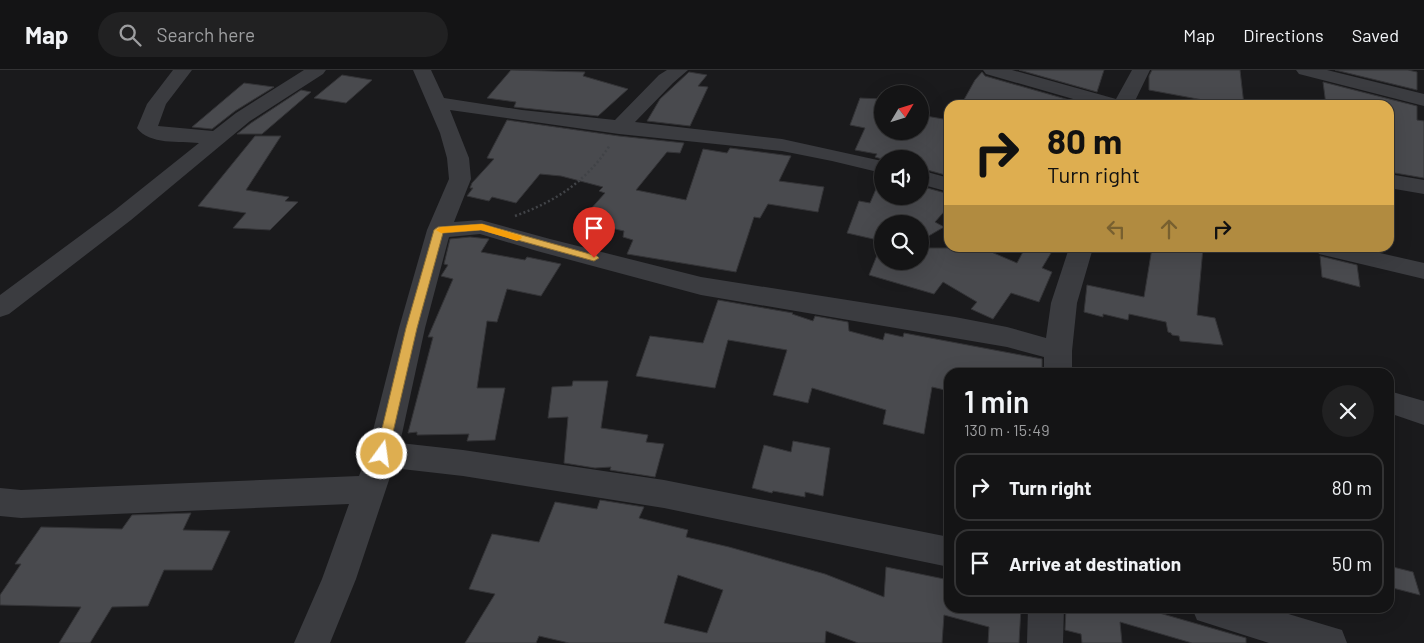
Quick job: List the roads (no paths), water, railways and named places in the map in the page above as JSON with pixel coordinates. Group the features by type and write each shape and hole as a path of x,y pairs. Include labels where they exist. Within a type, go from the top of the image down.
{"street":[{"path":"183,70 148,120 147,128 155,133 219,138"},
{"path":"0,308 78,251 243,117 317,70"},
{"path":"312,643 339,579 382,454 438,230 460,179 458,158 450,133 422,70"},
{"path":"619,128 666,79 679,70"},
{"path":"992,70 1097,100"},
{"path":"1126,100 1141,70"},
{"path":"1305,70 1424,100"},
{"path":"436,102 484,111 783,146 830,154 874,165"},
{"path":"929,179 944,184"},
{"path":"1394,182 1424,187"},
{"path":"438,230 482,227 545,246 702,286 1007,337 1058,362 1064,303 1080,252"},
{"path":"1345,252 1424,271"},
{"path":"1394,403 1424,412"},
{"path":"382,454 463,463 664,494 944,551"},
{"path":"0,502 21,504 316,493 371,488"},
{"path":"1045,643 1046,613"},
{"path":"1227,613 1329,643"}]}
